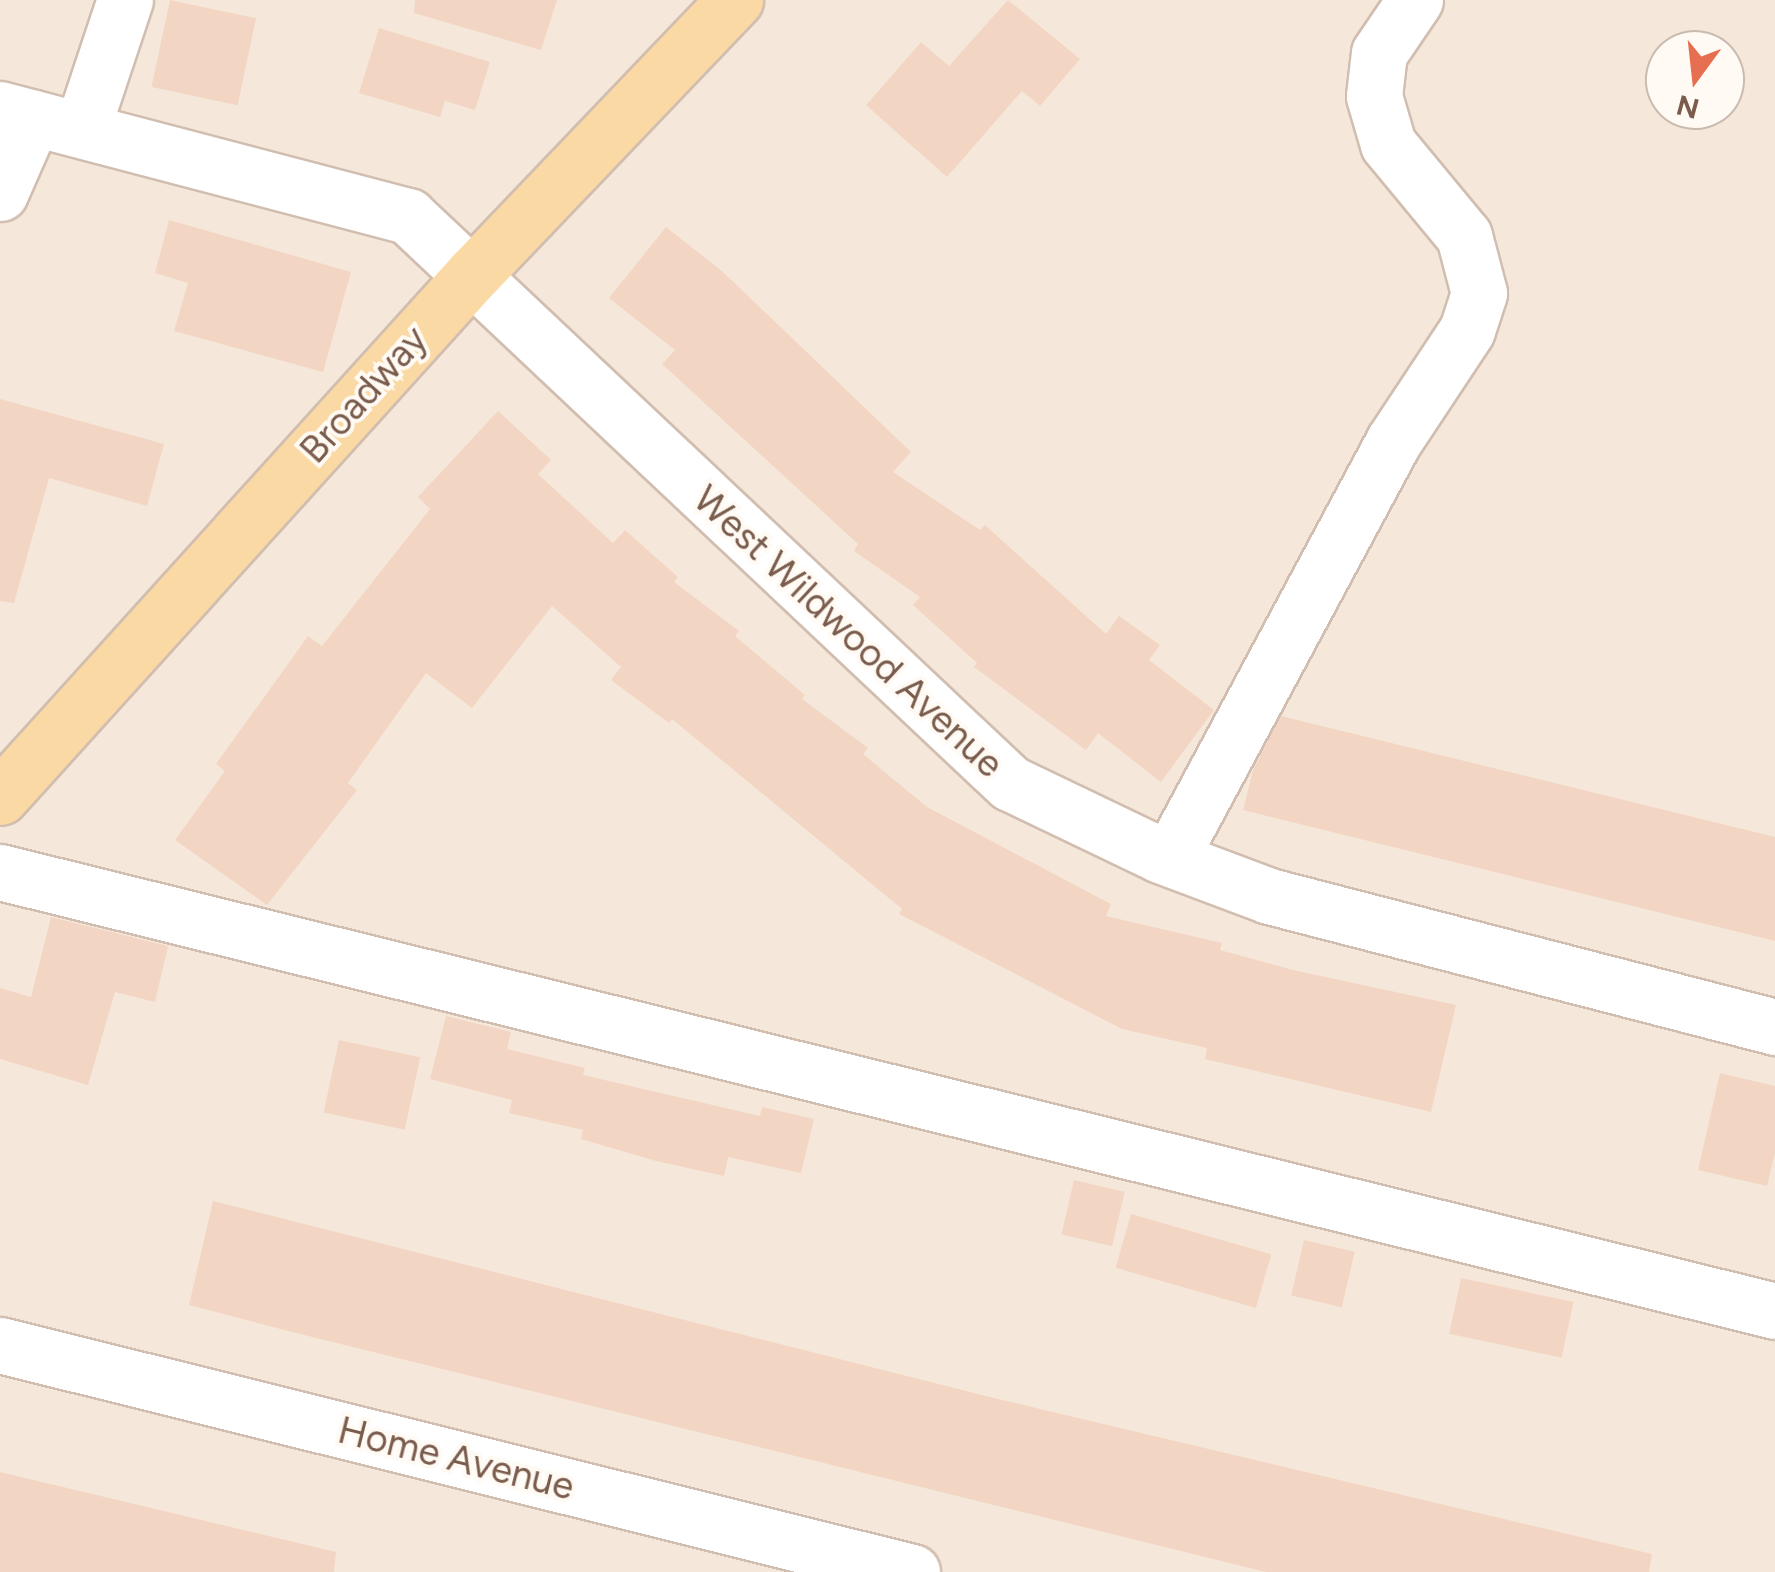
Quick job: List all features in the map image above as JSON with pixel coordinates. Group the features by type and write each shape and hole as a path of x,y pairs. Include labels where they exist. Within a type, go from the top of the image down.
{"main road":[{"name":"Broadway","path":"0,797 474,273 735,0"}],"street":[{"path":"0,193 39,119 125,0"},
{"path":"1170,858 1392,442 1467,330 1479,293 1464,236 1388,144 1374,96 1380,53 1414,0"},
{"name":"West Wildwood Avenue","path":"39,119 408,216 474,273 1010,783 1170,858 1270,896 1775,1027"},
{"path":"0,872 1775,1312"},
{"name":"Home Avenue","path":"0,1345 912,1572"}],"shaded area":[{"path":"0,0 1775,0 1775,1572 0,1572"}],"building":[{"path":"170,0 256,18 238,105 151,87"},
{"path":"415,0 557,0 541,50 414,13"},
{"path":"1008,0 1080,59 1040,106 1022,91 947,177 866,105 921,42 949,66"},
{"path":"379,28 490,62 475,110 445,101 440,117 359,93"},
{"path":"169,220 351,272 323,372 174,331 188,283 155,273"},
{"path":"666,227 723,272 911,452 893,472 980,530 985,525 1106,634 1119,616 1160,645 1149,660 1214,710 1161,782 1098,733 1086,750 974,667 977,663 913,605 920,597 854,551 858,544 662,364 675,350 609,298"},
{"path":"0,399 164,444 147,506 49,478 14,603 0,601"},
{"path":"498,411 551,460 538,474 613,543 625,530 678,577 674,582 739,631 735,636 805,695 802,699 868,748 863,754 927,807 1111,904 1106,916 1222,943 1220,950 1293,970 1456,1005 1431,1112 1205,1059 1207,1048 1122,1029 899,914 902,909 672,719 669,723 611,680 621,667 552,606 472,708 426,673 348,783 357,790 267,905 175,840 225,771 216,764 308,636 322,646 430,509 418,497"},
{"path":"1281,716 1775,837 1775,941 1243,810 1253,770"},
{"path":"51,917 168,946 155,1002 115,992 88,1085 0,1059 0,988 31,997"},
{"path":"446,1016 511,1032 507,1049 585,1068 583,1075 760,1116 762,1107 814,1119 801,1173 728,1157 724,1176 656,1161 581,1139 583,1130 509,1113 512,1100 430,1079"},
{"path":"339,1040 420,1057 405,1130 324,1112"},
{"path":"1720,1073 1775,1086 1775,1153 1767,1186 1698,1170"},
{"path":"1074,1180 1125,1192 1112,1246 1061,1235"},
{"path":"213,1201 998,1399 1652,1554 1649,1572 1266,1572 292,1332 189,1305"},
{"path":"1131,1214 1271,1254 1256,1308 1116,1268"},
{"path":"1304,1240 1355,1252 1342,1307 1291,1296"},
{"path":"1461,1278 1573,1302 1562,1358 1449,1334"},
{"path":"0,1472 336,1552 334,1572 0,1572"}]}
